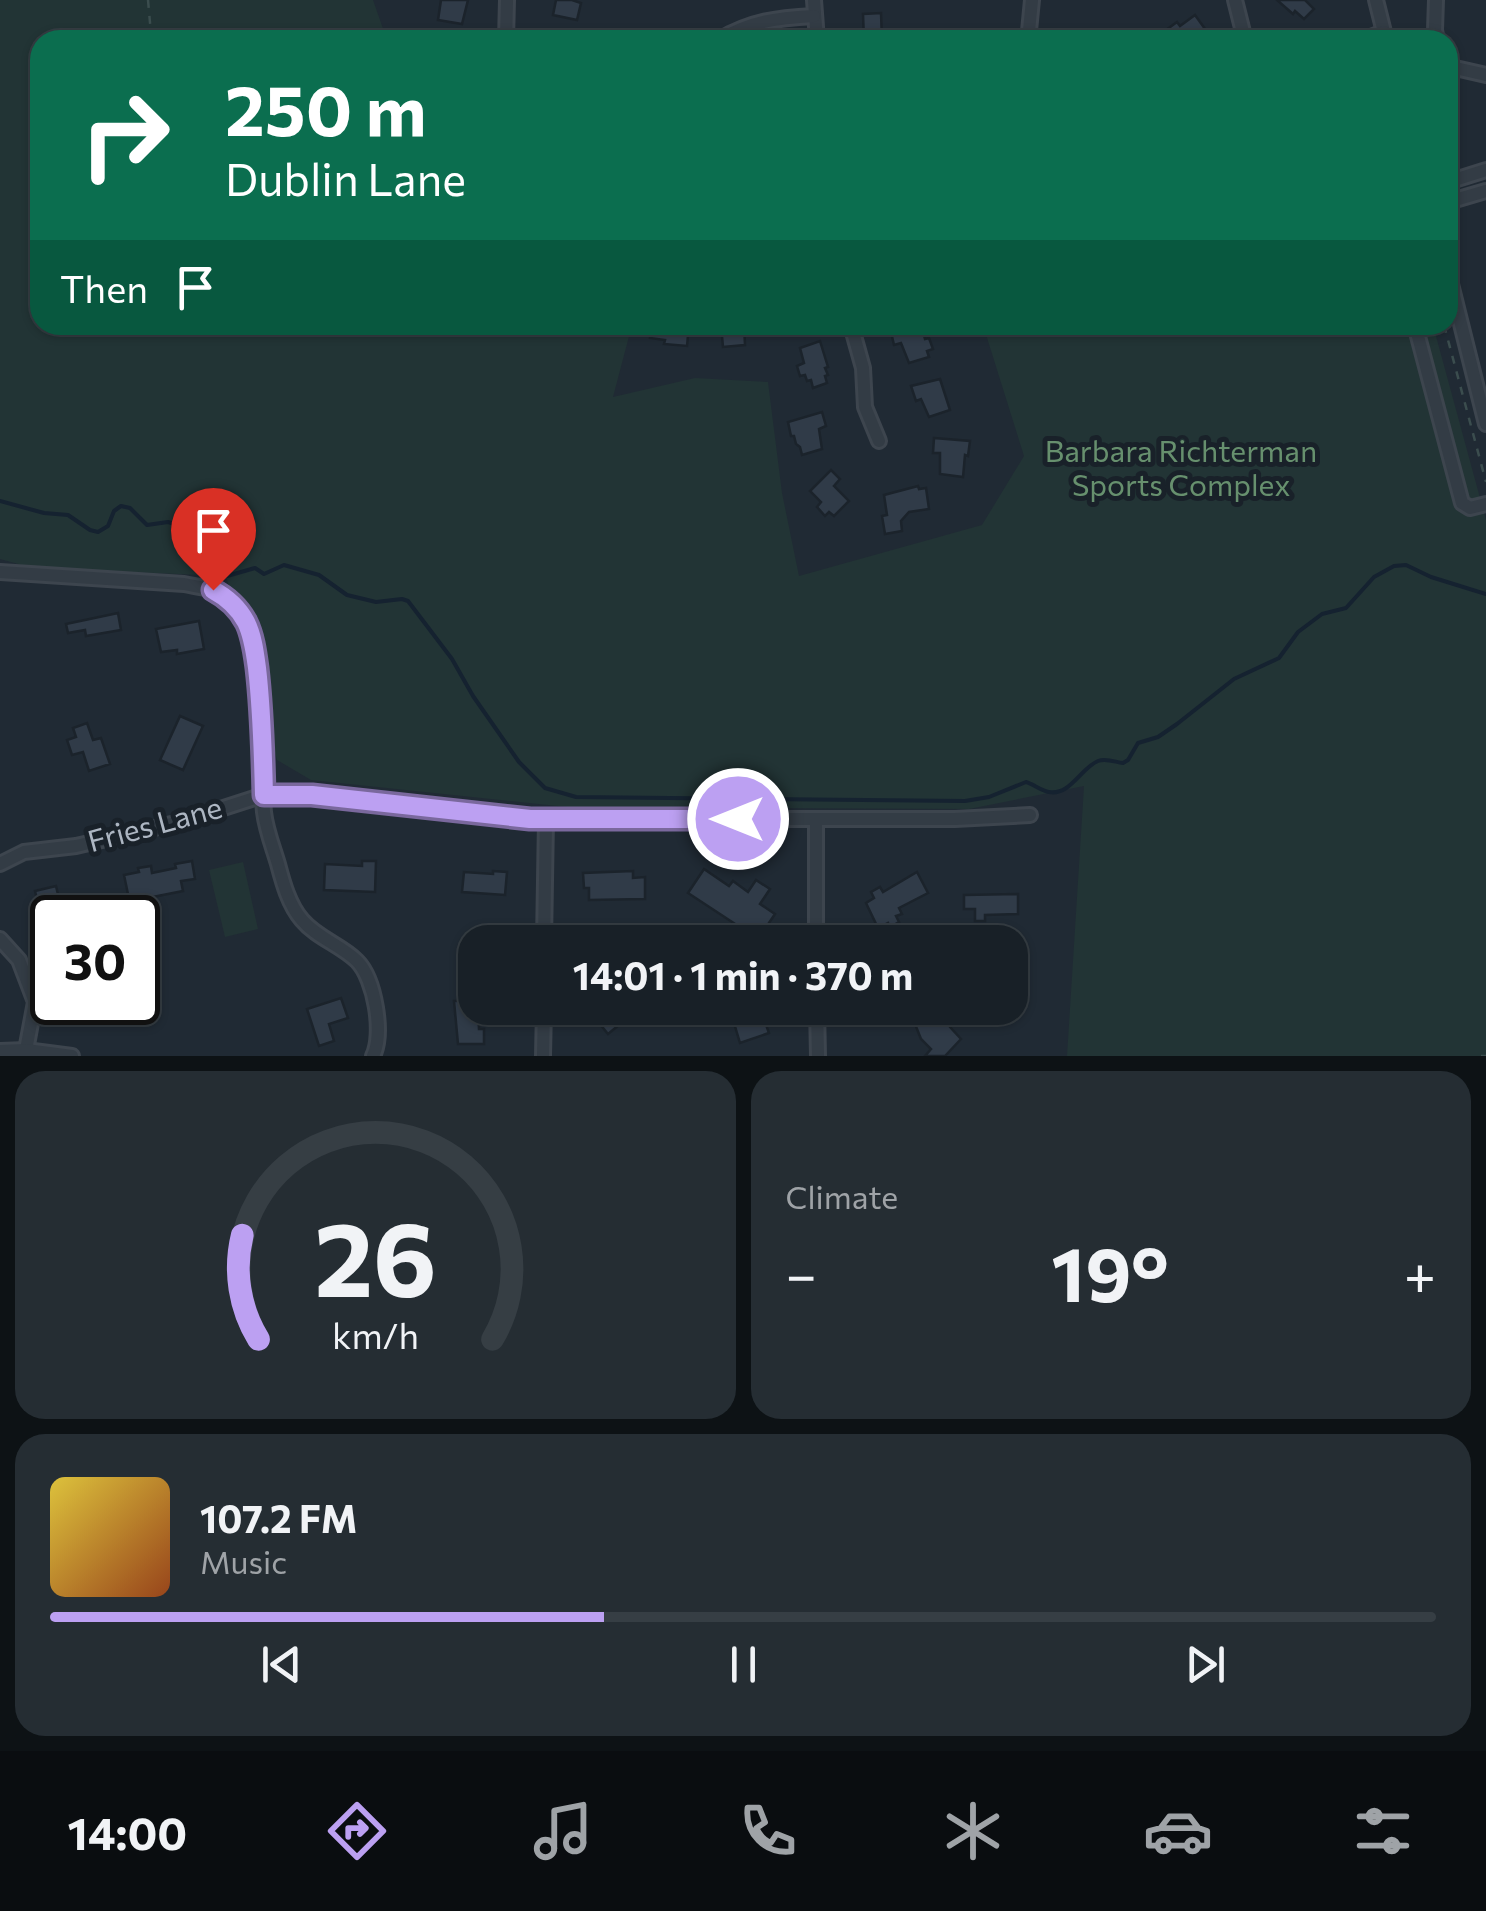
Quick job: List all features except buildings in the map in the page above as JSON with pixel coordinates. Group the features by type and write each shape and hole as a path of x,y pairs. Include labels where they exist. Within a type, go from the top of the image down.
{"street":[{"path":"506,30 507,0"},
{"path":"814,0 815,30"},
{"path":"1029,30 1032,0"},
{"path":"1234,0 1242,30"},
{"path":"1376,0 1384,30"},
{"path":"1434,30 1436,0"},
{"path":"736,30 784,18 814,16"},
{"path":"1458,68 1486,75"},
{"path":"1458,179 1486,170"},
{"path":"1458,199 1486,190"},
{"path":"1458,312 1486,424"},
{"path":"854,335 863,368 865,408 879,441"},
{"path":"1419,335 1462,502 1470,508 1486,504"},
{"path":"0,572 184,584 229,598 248,626 254,648 269,834 286,892 300,919 357,960 363,969 378,1018 373,1056"},
{"name":"Fries Lane","path":"0,864 24,852 76,846 180,822 264,795 312,795 546,819 1030,816"},
{"path":"544,925 546,819"},
{"path":"816,819 816,925"},
{"path":"0,939 19,960 36,1002 26,1050"},
{"path":"543,1056 544,1025"},
{"path":"817,1025 818,1056"},
{"path":"0,1051 72,1056"}],"path":[{"path":"148,0 151,30"},
{"path":"1447,335 1486,482"}],"green space":[{"name":"Barbara Richterman Sports Complex","path":"0,0 373,0 384,30 30,30 30,335 629,335 613,397 695,378 768,382 782,493 799,576 982,525 1024,456 986,335 1436,335 1486,520 1486,1056 1067,1056 1084,786 969,809 567,807 311,780 277,760 226,576 33,568 0,559"},
{"path":"243,862 258,929 225,937 209,870"}],"waterway":[{"path":"0,501 68,515 98,532 108,526 114,511 121,506 130,508 147,525 168,522 188,528 210,523 215,530 208,552 227,576 255,568 264,574 284,565 319,575 347,595 376,602 408,601 452,659 519,762 545,788 576,797 965,801 989,797 1026,782 1056,792 1098,761 1128,760 1138,743 1158,737 1234,679 1279,658 1298,632 1322,614 1346,608 1374,577 1394,566 1406,565 1486,594"}],"route":[{"path":"213,590 229,598 238,610 248,626 254,648 262,712 264,795 312,795 530,819 738,819"}]}
